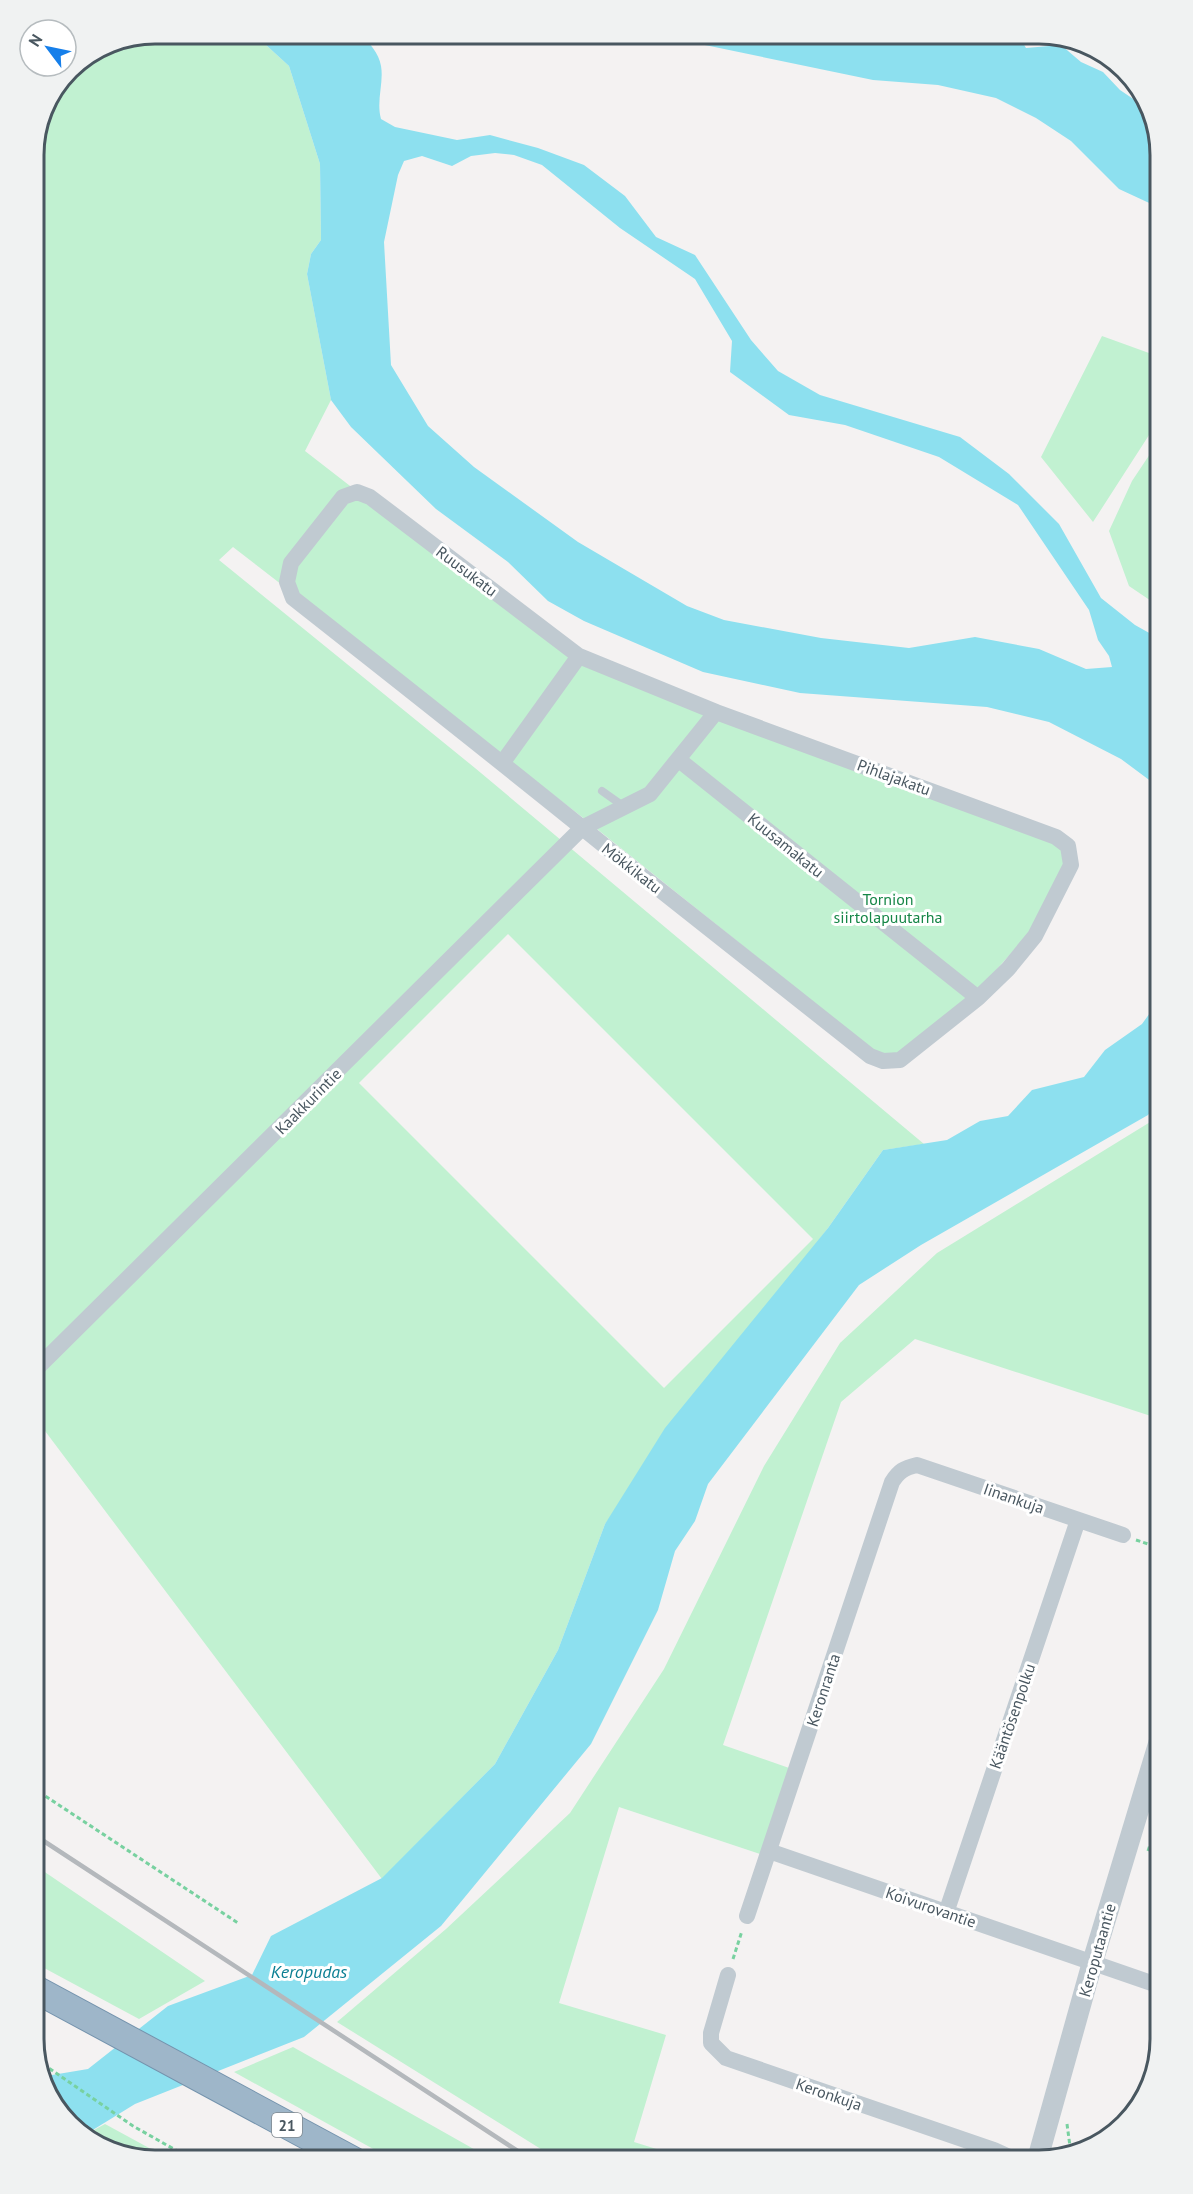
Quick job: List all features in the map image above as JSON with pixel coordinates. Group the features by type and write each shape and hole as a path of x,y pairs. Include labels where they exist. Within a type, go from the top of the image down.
{"highway":[{"name":"21","path":"44,1994 334,2150"}],"street":[{"name":"Ruusukatu","path":"293,598 287,582 291,563 343,497 357,492 370,497 579,656"},
{"name":"Mökkikatu","path":"293,598 870,1056 883,1061 900,1060 978,998"},
{"path":"502,762 579,656 716,712 650,794 582,828"},
{"name":"Pihlajakatu","path":"716,712 1056,837 1068,846 1071,865 1035,936 1008,969 978,998"},
{"name":"Kuusamakatu","path":"679,760 978,998"},
{"name":"Kaakkurintie","path":"44,1361 582,828"},
{"name":"Iinankuja","path":"905,1468 917,1465 1123,1535"},
{"name":"Keronranta","path":"747,1917 892,1482 905,1468"},
{"name":"Kääntösenpolku","path":"946,1913 1078,1520"},
{"name":"Keroputaantie","path":"1040,2150 1092,1964 1150,1783"},
{"name":"Koivurovantie","path":"769,1851 1150,1983"},
{"name":"Keronkuja","path":"728,1975 711,2032 711,2043 726,2058 994,2150"}],"lane":[{"path":"602,791 626,808"}],"path":[{"path":"1123,1535 1150,1544"},
{"path":"44,1795 238,1923"},
{"path":"728,1975 747,1917"},
{"path":"47,2066 134,2126 176,2150"}],"green space":[{"name":"Tornion siirtolapuutarha","path":"147,44 265,44 289,66 320,164 321,240 311,254 307,274 331,400 305,451 572,658 1054,840 1062,850 1064,865 1030,932 980,988 898,1054 885,1055 873,1050 582,817 233,547 219,560 475,768 924,1144 883,1150 828,1228 605,1524 558,1650 495,1764 382,1879 44,1430 44,140 49,119 66,87 93,62 119,49","holes":["508,934 813,1239 664,1388 359,1083"]},
{"path":"1102,336 1150,353 1150,434 1093,522 1041,457"},
{"path":"1150,454 1150,600 1129,586 1109,531 1132,481"},
{"path":"1150,1122 1150,1416 915,1339 841,1402 723,1745 792,1769 763,1855 619,1807 559,2003 666,2035 634,2142 660,2150 542,2150 337,2022 446,1929 570,1813 664,1669 764,1466 840,1343 937,1253"},
{"path":"44,1871 205,1981 139,2019 44,1968"},
{"path":"293,2047 476,2150 375,2150 234,2072"},
{"path":"105,2124 153,2150 119,2145 92,2131"}],"water":[{"path":"265,44 370,44 381,66 379,106 381,119 395,127 457,140 490,135 538,148 584,165 625,196 656,237 695,255 751,340 778,371 820,395 960,437 1009,474 1059,524 1101,598 1135,625 1150,633 1150,781 1121,759 1049,722 987,707 800,693 703,672 584,621 548,601 508,562 436,509 351,427 331,400 307,274 311,254 321,240 320,164 289,66","holes":["495,153 514,155 542,165 620,228 695,279 732,341 730,372 789,415 845,425 939,457 1018,505 1089,610 1098,640 1109,656 1112,667 1086,669 1039,649 975,637 909,648 821,638 724,620 687,606 578,542 474,467 428,426 391,365 384,242 398,175 404,161 422,156 452,166 471,156"]},
{"path":"700,44 1024,44 1026,48 1063,47 1081,62 1103,72 1120,90 1136,101 1146,125 1150,154 1150,203 1119,189 1071,141 1036,118 996,98 938,85 873,80"},
{"name":"Keropudas","path":"1150,1013 1150,1113 1148,1115 921,1245 859,1285 708,1484 695,1521 675,1551 658,1610 591,1744 441,1926 304,2037 135,2104 91,2131 76,2118 58,2095 49,2075 88,2069 168,2006 252,1975 271,1936 382,1878 495,1764 558,1650 605,1524 665,1428 828,1228 883,1150 947,1140 980,1121 1008,1116 1032,1090 1084,1077 1105,1050 1142,1024"}],"railway":[{"path":"44,1841 516,2150"}]}
